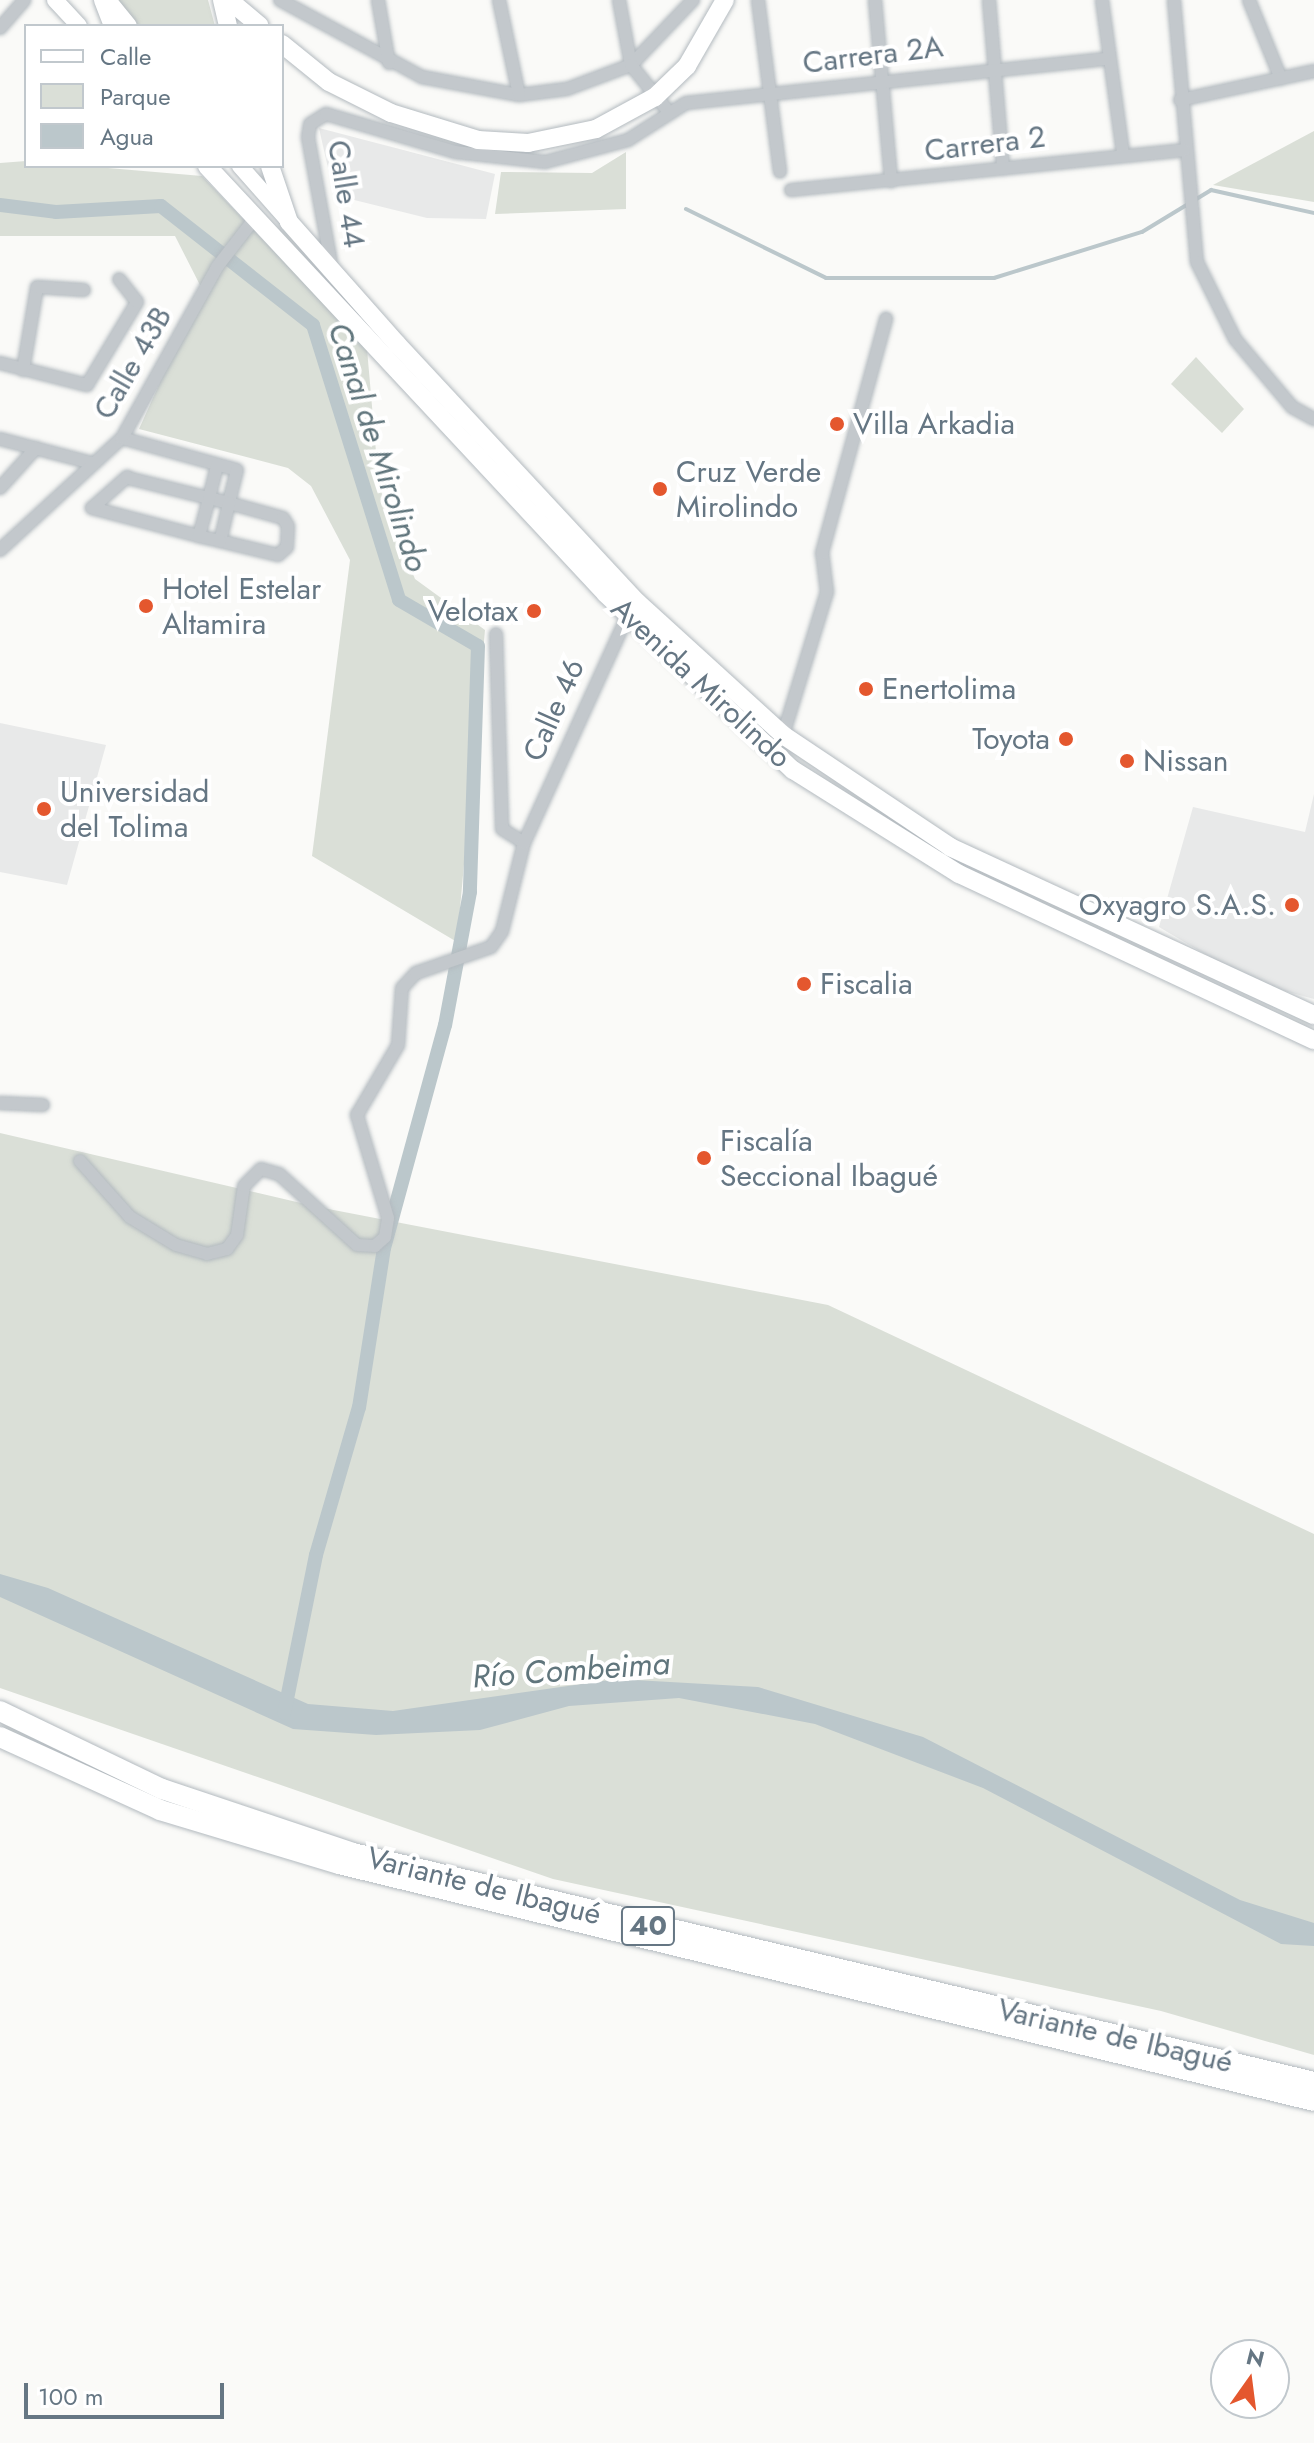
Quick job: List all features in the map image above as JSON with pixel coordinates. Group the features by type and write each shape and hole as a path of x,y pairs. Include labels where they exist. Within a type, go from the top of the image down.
{"highway":[{"name":"Variante de Ibagué","path":"0,1711 162,1789 353,1853 1314,2082"},
{"name":"Variante de Ibagué","path":"0,1737 160,1810 339,1864 1314,2101"}],"main road":[{"path":"55,0 77,24"},
{"path":"105,0 112,24"},
{"path":"105,0 127,24"},
{"path":"222,0 228,24"},
{"path":"229,0 258,24"},
{"path":"284,46 351,96 478,140 574,136 655,97 687,66 725,0"},
{"name":"Avenida Mirolindo","path":"209,168 565,551 783,735 950,847 1314,1015"},
{"path":"242,168 289,222"},
{"name":"Avenida Mirolindo","path":"271,168 289,222 332,272 631,608 793,770 895,841 1178,982 1314,1040"}],"street":[{"path":"0,28 23,0"},
{"path":"280,0 389,63 422,77 519,95 567,89 631,65 693,0"},
{"path":"378,0 389,63"},
{"path":"499,0 519,95"},
{"path":"619,0 631,65 668,111"},
{"path":"758,0 780,172"},
{"path":"875,0 891,181"},
{"path":"989,0 1003,168"},
{"path":"1102,0 1105,59 1123,154"},
{"path":"1174,0 1184,150 1197,262 1235,339 1292,407 1314,419"},
{"path":"1249,0 1281,79"},
{"name":"Carrera 2A","path":"668,111 771,92 993,67 1105,59"},
{"path":"1180,100 1314,71"},
{"name":"Calle 44","path":"332,272 310,124 340,115 455,152 545,162 628,140 668,111"},
{"name":"Carrera 2","path":"791,190 1184,150"},
{"name":"Calle 43B","path":"0,550 122,438 217,267 255,218"},
{"path":"0,363 87,385 137,302 119,279"},
{"path":"23,370 37,287 84,290"},
{"path":"783,735 827,592 822,553 886,319"},
{"path":"122,438 237,470 220,541"},
{"path":"0,439 92,463"},
{"path":"0,488 36,448"},
{"path":"199,536 217,465"},
{"path":"127,477 229,503 283,518 287,547 273,555 92,508 127,477"},
{"name":"Calle 46","path":"80,1161 130,1217 187,1248 227,1249 245,1217 249,1174 261,1169 306,1196 343,1236 375,1246 388,1218 357,1115 398,1045 402,988 416,973 446,961 470,957 502,931 524,843 631,608"},
{"path":"496,634 502,829 524,843"},
{"path":"0,1103 43,1105"}],"shaded area":[{"path":"319,128 495,174 486,219 427,218 334,195"},
{"name":"Universidad del Tolima","path":"0,723 106,745 67,885 0,872"},
{"path":"1314,794 1314,999 1252,982 1159,927 1193,807 1305,832"}],"green space":[{"path":"115,0 208,0 214,24 134,24"},
{"path":"1314,131 1314,202 1213,185"},
{"path":"626,152 626,209 495,214 501,172 592,173"},
{"path":"24,161 24,168 108,168 202,176 367,349 379,486 415,579 485,630 457,942 312,856 350,560 311,486 288,468 139,429 202,289 175,236 0,236 0,163"},
{"path":"1196,357 1244,409 1222,433 1171,384"},
{"path":"0,1133 318,1207 828,1305 1314,1534 1314,2055 1161,2011 553,1879 0,1688"}],"water":[{"path":"0,1574 48,1588 308,1704 393,1711 617,1679 758,1687 923,1737 1240,1900 1314,1923 1314,1946 1281,1944 983,1788 815,1724 679,1698 569,1706 480,1730 376,1735 293,1729 0,1597"}],"waterway":[{"path":"686,209 826,278 994,278 1142,232 1211,190 1314,213"},
{"name":"Canal de Mirolindo","path":"0,205 56,212 161,206 313,325 399,600 478,646 470,892 445,1025 384,1248 359,1407 316,1555 284,1713"}],"place":[{"name":"Villa Arkadia","path":"837,424"},
{"name":"Cruz Verde Mirolindo","path":"660,489"},
{"name":"Hotel Estelar Altamira","path":"146,606"},
{"name":"Velotax","path":"534,611"},
{"name":"Enertolima","path":"866,689"},
{"name":"Toyota","path":"1066,739"},
{"name":"Nissan","path":"1127,761"},
{"name":"Universidad del Tolima","path":"44,809"},
{"name":"Oxyagro S.A.S.","path":"1292,905"},
{"name":"Fiscalia","path":"804,984"},
{"name":"Fiscalía Seccional Ibagué","path":"704,1158"}],"water label":[{"name":"Río Combeima","path":"571,1670"}]}
